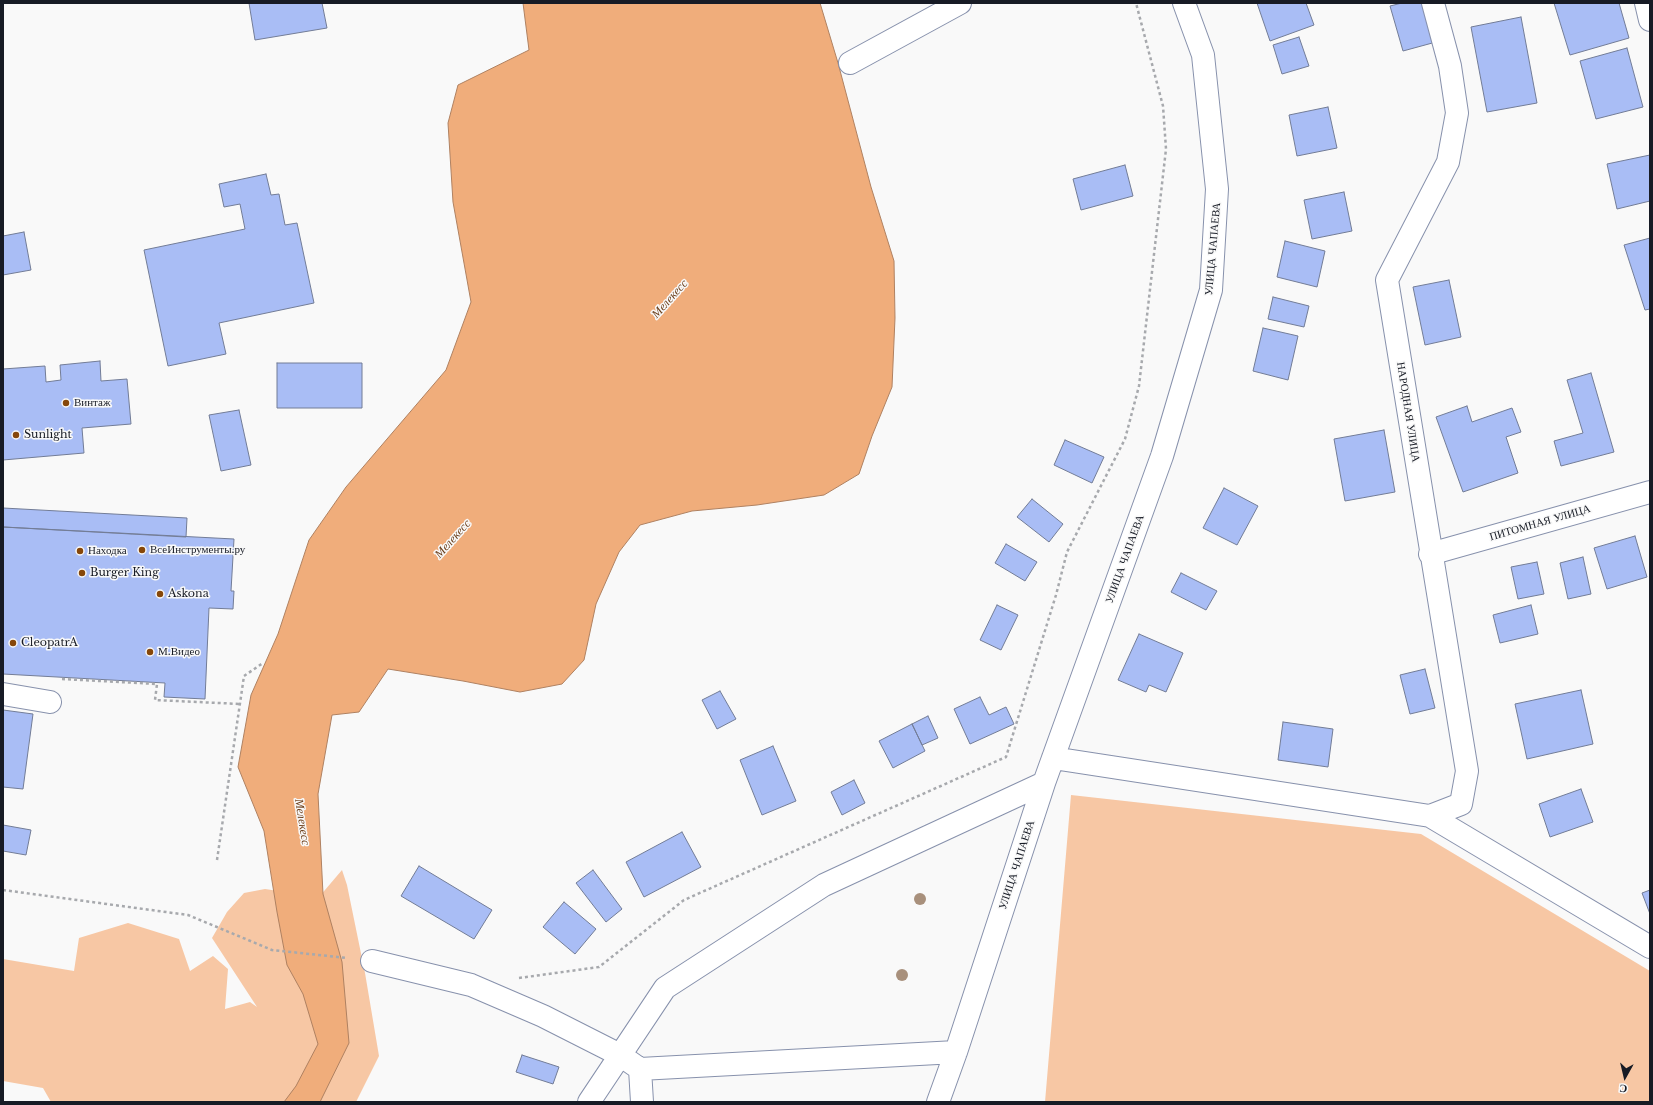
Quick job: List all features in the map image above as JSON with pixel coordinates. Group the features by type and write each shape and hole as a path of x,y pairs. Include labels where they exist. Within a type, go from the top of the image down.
{"street":[{"path":"850,63 960,3"},
{"name":"УЛИЦА ЧАПАЕВА","path":"938,1102 956,1052 1044,783 1162,456 1211,290 1218,189 1203,55 1184,3"},
{"name":"НАРОДНАЯ УЛИЦА","path":"1430,816 1461,804 1467,772 1430,554 1387,280 1448,162 1457,113 1450,66 1433,3"},
{"path":"1646,3 1650,20"},
{"name":"ПИТОМНАЯ УЛИЦА","path":"1430,554 1650,492"},
{"path":"3,694 50,702"},
{"path":"1053,758 1430,816 1650,947"},
{"path":"589,1102 664,988 824,885 1044,783"},
{"path":"372,961 471,985 542,1016 620,1055 640,1068 956,1052"},
{"path":"640,1068 642,1102"}],"path":[{"path":"516,978 599,966 684,900 1006,757 1056,595 1067,552 1125,439 1139,386 1166,148 1163,106 1136,3"},
{"path":"217,860 244,676 263,662"},
{"path":"57,678 157,684 155,700 240,704"},
{"path":"3,890 188,915 272,950 372,961"}],"shaded area":[{"path":"1071,795 1421,834 1650,971 1650,1102 1045,1102"},
{"path":"342,870 347,885 365,973 379,1056 356,1102 51,1102 43,1088 3,1081 3,959 74,971 79,938 128,923 179,939 190,971 213,956 228,969 225,1009 250,1002 257,1007 212,938 227,912 244,893 265,889 319,897"}],"water":[{"name":"Мелекесс","path":"523,3 820,3 838,63 871,187 894,261 895,318 892,387 872,436 859,474 824,495 757,505 692,511 640,525 619,552 596,604 584,660 562,684 520,692 388,669 359,712 332,715 318,794 323,894 342,962 349,1043 320,1102 284,1102 296,1086 318,1044 303,994 287,965 264,831 238,767 251,695 278,634 309,540 346,487 446,370 471,302 453,202 448,123 458,85 529,50"}],"building":[{"path":"249,3 322,3 327,28 255,40"},
{"path":"1257,3 1306,3 1314,25 1270,41"},
{"path":"1402,3 1425,3 1436,42 1403,51 1390,6"},
{"path":"1554,3 1619,3 1629,38 1570,55"},
{"path":"1521,17 1537,103 1487,112 1471,27"},
{"path":"1299,37 1309,66 1282,74 1273,45"},
{"path":"1627,48 1643,107 1596,119 1580,61"},
{"path":"1328,107 1337,148 1297,156 1289,115"},
{"path":"1650,155 1650,201 1617,209 1607,164"},
{"path":"1125,165 1133,196 1081,210 1073,179"},
{"path":"266,174 271,195 279,194 285,225 297,223 314,303 219,323 226,354 168,366 144,250 245,229 240,204 224,207 219,184"},
{"path":"1344,192 1352,231 1312,239 1304,200"},
{"path":"24,232 31,270 3,275 3,236"},
{"path":"1650,238 1650,309 1645,310 1624,245"},
{"path":"1285,241 1325,251 1317,287 1277,277"},
{"path":"1449,280 1461,337 1425,345 1413,287"},
{"path":"1273,297 1309,306 1304,327 1268,319"},
{"path":"1263,328 1298,336 1288,380 1253,371"},
{"name":"Винтаж","path":"100,361 101,381 127,379 131,424 82,428 84,453 3,460 3,369 45,366 46,382 61,380 60,365"},
{"path":"277,363 362,363 362,408 277,408"},
{"path":"1591,373 1614,452 1561,466 1554,441 1583,433 1567,380"},
{"path":"1467,406 1472,422 1512,408 1521,432 1506,437 1518,473 1463,492 1436,417"},
{"path":"239,410 251,465 221,471 209,415"},
{"path":"1384,430 1395,492 1345,501 1334,439"},
{"path":"1065,440 1104,457 1092,483 1054,465"},
{"path":"1224,488 1258,506 1237,545 1203,528"},
{"path":"1032,499 1063,524 1049,542 1017,517"},
{"path":"3,508 187,518 186,537 3,527"},
{"path":"3,527 234,539 231,591 234,591 233,609 209,608 205,699 164,697 165,683 3,674"},
{"path":"1635,536 1647,577 1607,589 1594,548"},
{"path":"1006,544 1037,562 1025,581 995,563"},
{"path":"1583,557 1591,594 1568,599 1560,563"},
{"path":"1537,562 1544,594 1518,599 1511,567"},
{"path":"1181,573 1217,591 1206,610 1171,592"},
{"path":"997,605 1018,615 1001,650 980,640"},
{"path":"1531,605 1538,634 1500,643 1493,615"},
{"path":"1139,634 1183,653 1166,692 1149,685 1146,692 1118,680"},
{"path":"1425,669 1435,708 1410,714 1400,675"},
{"path":"1581,690 1593,744 1527,759 1515,704"},
{"path":"720,691 736,719 717,729 702,700"},
{"path":"980,697 989,715 1006,707 1014,724 970,744 954,709"},
{"path":"3,710 33,714 23,789 3,787"},
{"path":"928,716 938,738 922,745 912,724"},
{"path":"1283,722 1333,729 1328,767 1278,760"},
{"path":"912,724 925,751 893,768 879,741"},
{"path":"773,746 796,801 762,815 740,760"},
{"path":"854,780 865,803 842,815 831,792"},
{"path":"1581,789 1593,822 1550,837 1539,804"},
{"path":"3,825 31,830 26,855 3,851"},
{"path":"682,832 701,867 644,897 626,862"},
{"path":"419,866 492,910 474,939 401,896"},
{"path":"593,870 622,909 606,922 576,883"},
{"path":"1650,890 1650,914 1642,893"},
{"path":"564,902 596,929 575,954 543,927"},
{"path":"522,1055 559,1067 553,1084 516,1072"}],"place":[{"name":"Винтаж","path":"66,403"},
{"name":"Sunlight","path":"16,435"},
{"name":"ВсеИнструменты.ру","path":"142,550"},
{"name":"Находка","path":"80,551"},
{"name":"Burger King","path":"82,573"},
{"name":"Askona","path":"160,594"},
{"name":"CleopatrA","path":"13,643"},
{"name":"М.Видео","path":"150,652"}]}
